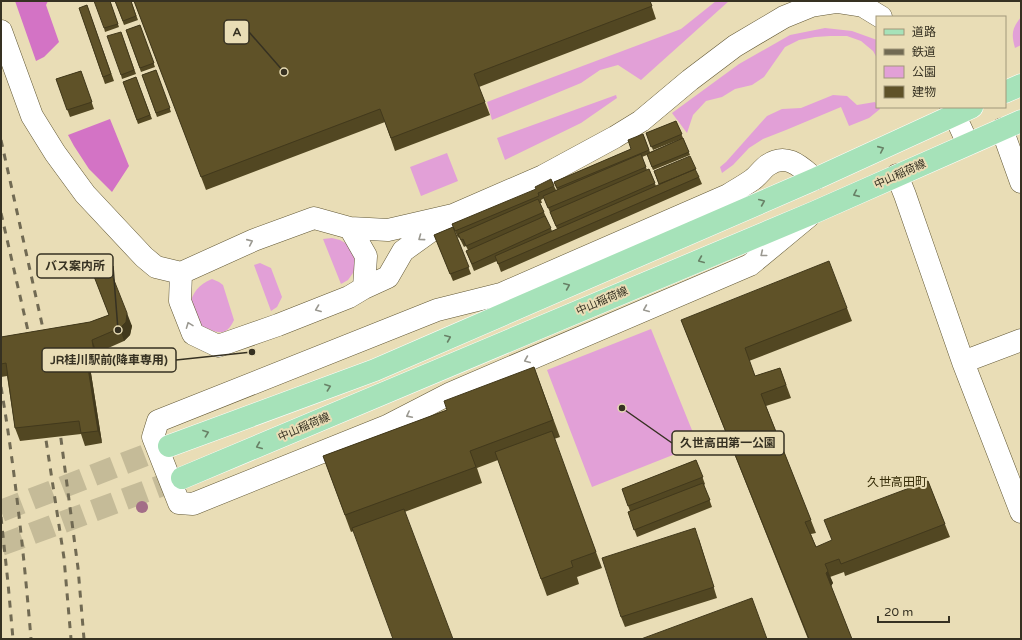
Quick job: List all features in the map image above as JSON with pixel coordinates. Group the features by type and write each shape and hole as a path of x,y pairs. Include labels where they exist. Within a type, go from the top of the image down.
{"main road":[{"path":"1006,92 1021,85"},
{"path":"169,446 375,370 815,179 959,110"},
{"name":"中山稲荷線","path":"182,478 816,212 1012,125"}],"street":[{"path":"1,31 32,116 55,154 85,194 144,257 156,267 181,273 254,240 314,218 350,228 388,230 453,215 543,176 615,137 641,121 690,80 735,46 784,17 811,6 837,2 863,6 879,16"},
{"path":"959,110 968,144"},
{"path":"1012,125 1021,182"},
{"path":"815,179 799,165 787,160 776,161 768,165 752,180 728,194 502,294 437,310 158,421 153,437 179,503 193,504 387,426 451,393 750,265 816,212"},
{"path":"897,175 963,362 1021,512"},
{"path":"181,273 180,301 192,334 218,346 278,325 349,297 388,277 403,251 453,215"},
{"path":"350,228 366,256 364,288"},
{"path":"963,362 1021,340"}],"green space":[{"path":"716,1 729,1 641,80 618,65 600,70 581,83 492,120 487,102 681,29"},
{"path":"1021,17 1021,45 1015,48 1013,31"},
{"path":"825,28 852,31 876,40 876,56 873,51 861,41 847,36 815,37 799,40 785,47 764,77 752,85 735,89 722,97 706,101 693,115 687,133 672,113 739,64 790,35"},
{"path":"616,95 617,98 581,123 505,160 497,138"},
{"path":"833,95 847,96 857,105 875,102 876,108 880,109 869,118 849,126 841,107 763,139 749,148 733,165 722,173 720,167 767,116 782,109 801,108"},
{"path":"447,153 458,181 421,196 410,167"},
{"path":"332,238 347,244 355,257 353,273 348,280 341,284 323,239"},
{"path":"260,263 271,268 282,297 277,307 271,311 254,265"},
{"path":"212,279 223,285 234,320 229,328 224,332 214,331 200,325 195,319 189,306 192,297 200,286"},
{"path":"651,329 698,445 592,487 547,370"}],"shaded area":[{"path":"15,1 48,1 46,5 59,42 44,57 36,61"},
{"path":"110,119 129,166 112,192 89,169 68,135"}],"building":[{"path":"94,1 110,1 118,24 104,28"},
{"path":"115,1 131,1 136,16 123,21"},
{"path":"134,1 650,1 652,6 474,74 485,102 391,138 380,109 201,177"},
{"path":"87,5 111,74 103,77 79,8"},
{"path":"140,25 154,63 140,68 126,30"},
{"path":"121,32 134,70 121,75 107,36"},
{"path":"156,70 170,108 156,113 142,75"},
{"path":"81,71 92,102 67,110 56,79"},
{"path":"136,77 150,115 137,120 123,82"},
{"path":"676,121 682,134 651,147 646,133"},
{"path":"643,134 649,150 557,188 554,182 631,149 628,140"},
{"path":"683,138 689,152 652,167 647,154"},
{"path":"641,154 646,167 548,208 543,196"},
{"path":"690,156 696,169 659,184 654,171"},
{"path":"649,169 655,183 556,226 550,212"},
{"path":"695,169 699,177 498,264 495,256"},
{"path":"551,179 554,186 538,193 539,196 455,231 452,224 536,189 535,187"},
{"path":"538,199 544,212 466,246 463,239 461,240 458,234"},
{"path":"545,216 551,228 472,264 466,251"},
{"path":"453,227 469,267 450,274 434,235"},
{"path":"106,260 127,313 126,322 120,328 92,340 94,352 86,355 98,431 81,433 79,421 15,428 6,363 1,364 1,337 90,322 109,315 90,266"},
{"path":"829,261 847,308 745,348 755,376 780,368 786,385 761,394 811,520 805,522 816,547 832,540 824,520 928,481 945,524 841,564 839,559 825,564 828,571 826,573 852,639 809,639 681,320"},
{"path":"534,367 553,420 470,451 476,467 345,515 323,456 447,410 444,401"},
{"path":"552,431 596,552 571,561 573,567 541,579 495,452"},
{"path":"696,460 703,477 628,506 622,489"},
{"path":"703,483 710,500 634,530 628,512"},
{"path":"404,509 453,639 393,639 352,528"},
{"path":"695,528 714,587 621,617 602,558"},
{"path":"752,598 767,639 641,639"}],"tunnel":[{"path":"1,511 169,446"},
{"path":"1,545 182,478"}],"railway":[{"path":"1,140 46,342"},
{"path":"1,213 31,344"},
{"path":"1,387 19,513 31,639"},
{"path":"59,424 78,568 84,639"},
{"path":"44,427 64,558 71,639"},
{"path":"1,517 13,639"}],"place":[{"name":"A","path":"284,72"},
{"name":"バス案内所","path":"118,330"},
{"name":"JR桂川駅前(降車専用)","path":"252,352"},
{"name":"久世高田第一公園","path":"622,408"}],"district":[{"name":"久世高田町","path":"897,482"}]}
